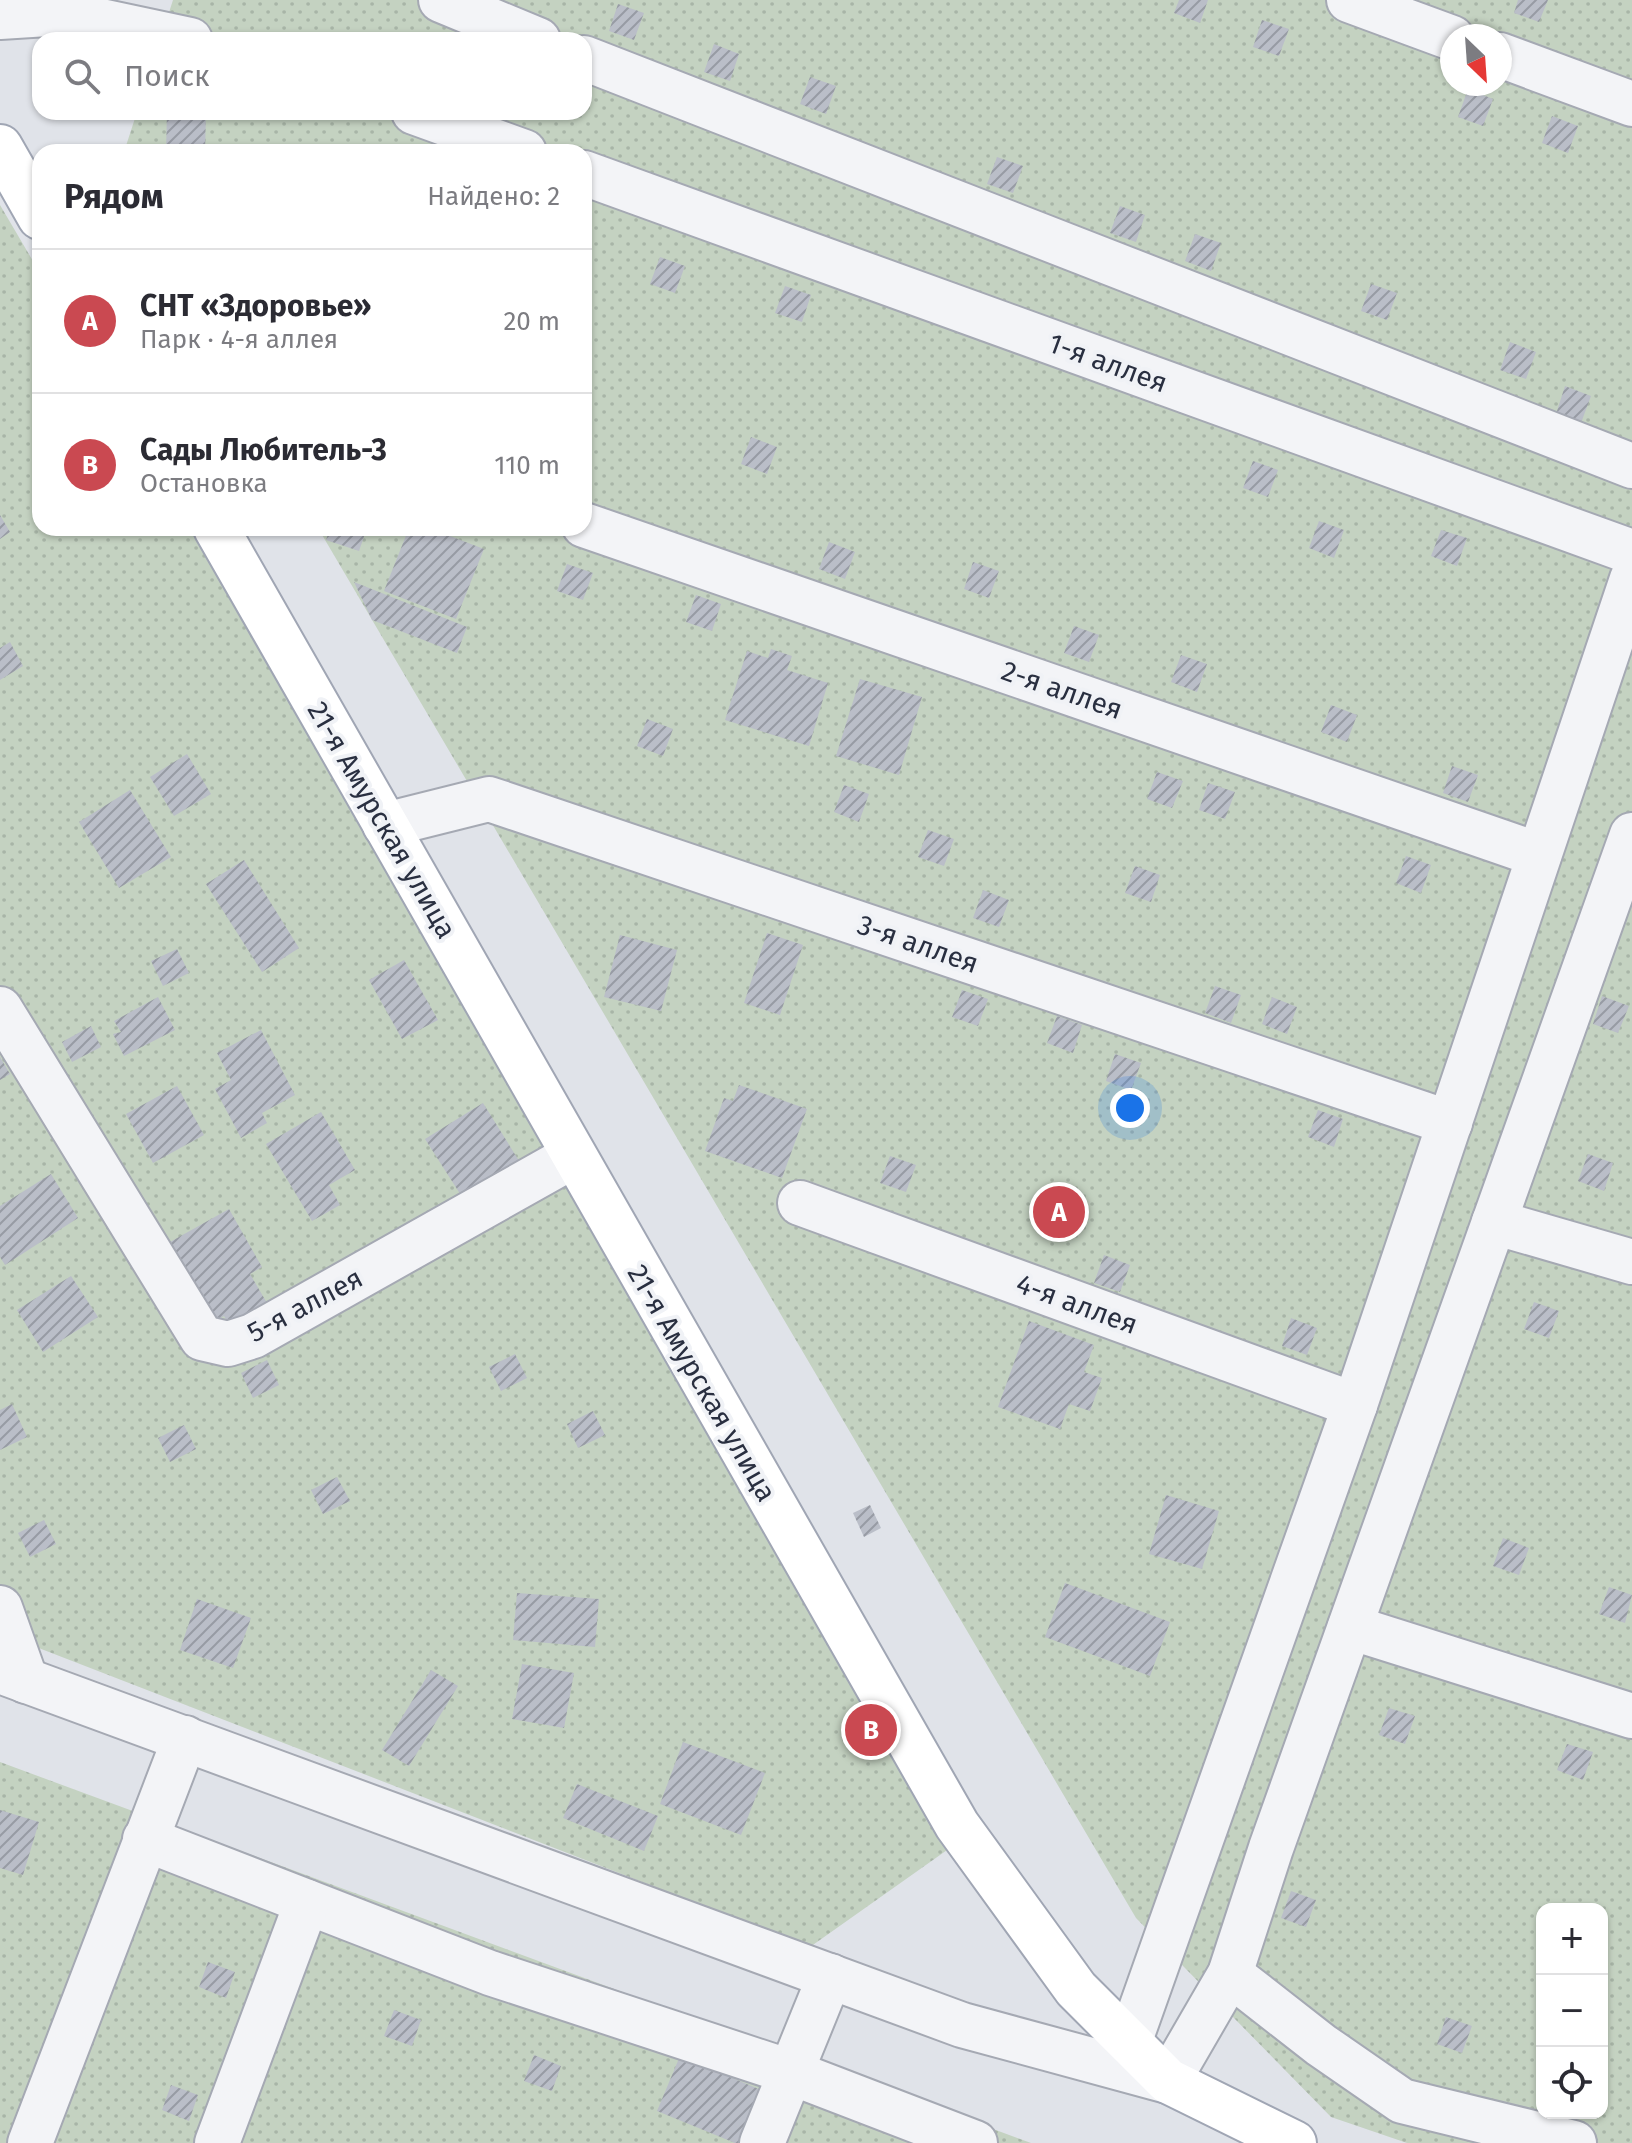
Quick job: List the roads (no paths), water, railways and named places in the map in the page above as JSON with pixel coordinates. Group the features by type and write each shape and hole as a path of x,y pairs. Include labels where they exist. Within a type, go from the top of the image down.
{"main road":[{"path":"0,147 32,203"},
{"name":"21-я Амурская улица","path":"221,536 957,1825 1076,1989 1168,2081 1294,2143"}],"street":[{"path":"441,0 519,32"},
{"path":"1349,0 1440,34"},
{"path":"0,17 63,13 152,32"},
{"path":"1512,59 1632,104"},
{"path":"592,61 1632,466"},
{"path":"436,120 502,144"},
{"name":"1-я аллея","path":"592,176 1632,552"},
{"name":"2-я аллея","path":"592,528 1539,855"},
{"path":"1129,2043 1355,1405 1632,579"},
{"name":"3-я аллея","path":"385,825 489,799 1450,1123"},
{"path":"0,1608 13,1676 962,2025 1168,2081 1230,1974 1271,1848 1632,835"},
{"name":"5-я аллея","path":"0,1009 202,1338 228,1344 253,1336 573,1156"},
{"name":"4-я аллея","path":"800,1203 1355,1405"},
{"path":"1494,1222 1632,1262"},
{"path":"1350,1627 1632,1716"},
{"path":"30,2143 185,1738"},
{"path":"145,1839 490,1973 790,2072 975,2143"},
{"path":"217,2143 307,1902"},
{"path":"1230,1974 1321,2045 1402,2101 1574,2143"},
{"path":"762,2143 830,1976"}],"place":[{"name":"СНТ «Здоровье»","path":"1059,1212"},
{"name":"Сады Любитель-3","path":"871,1730"}]}
